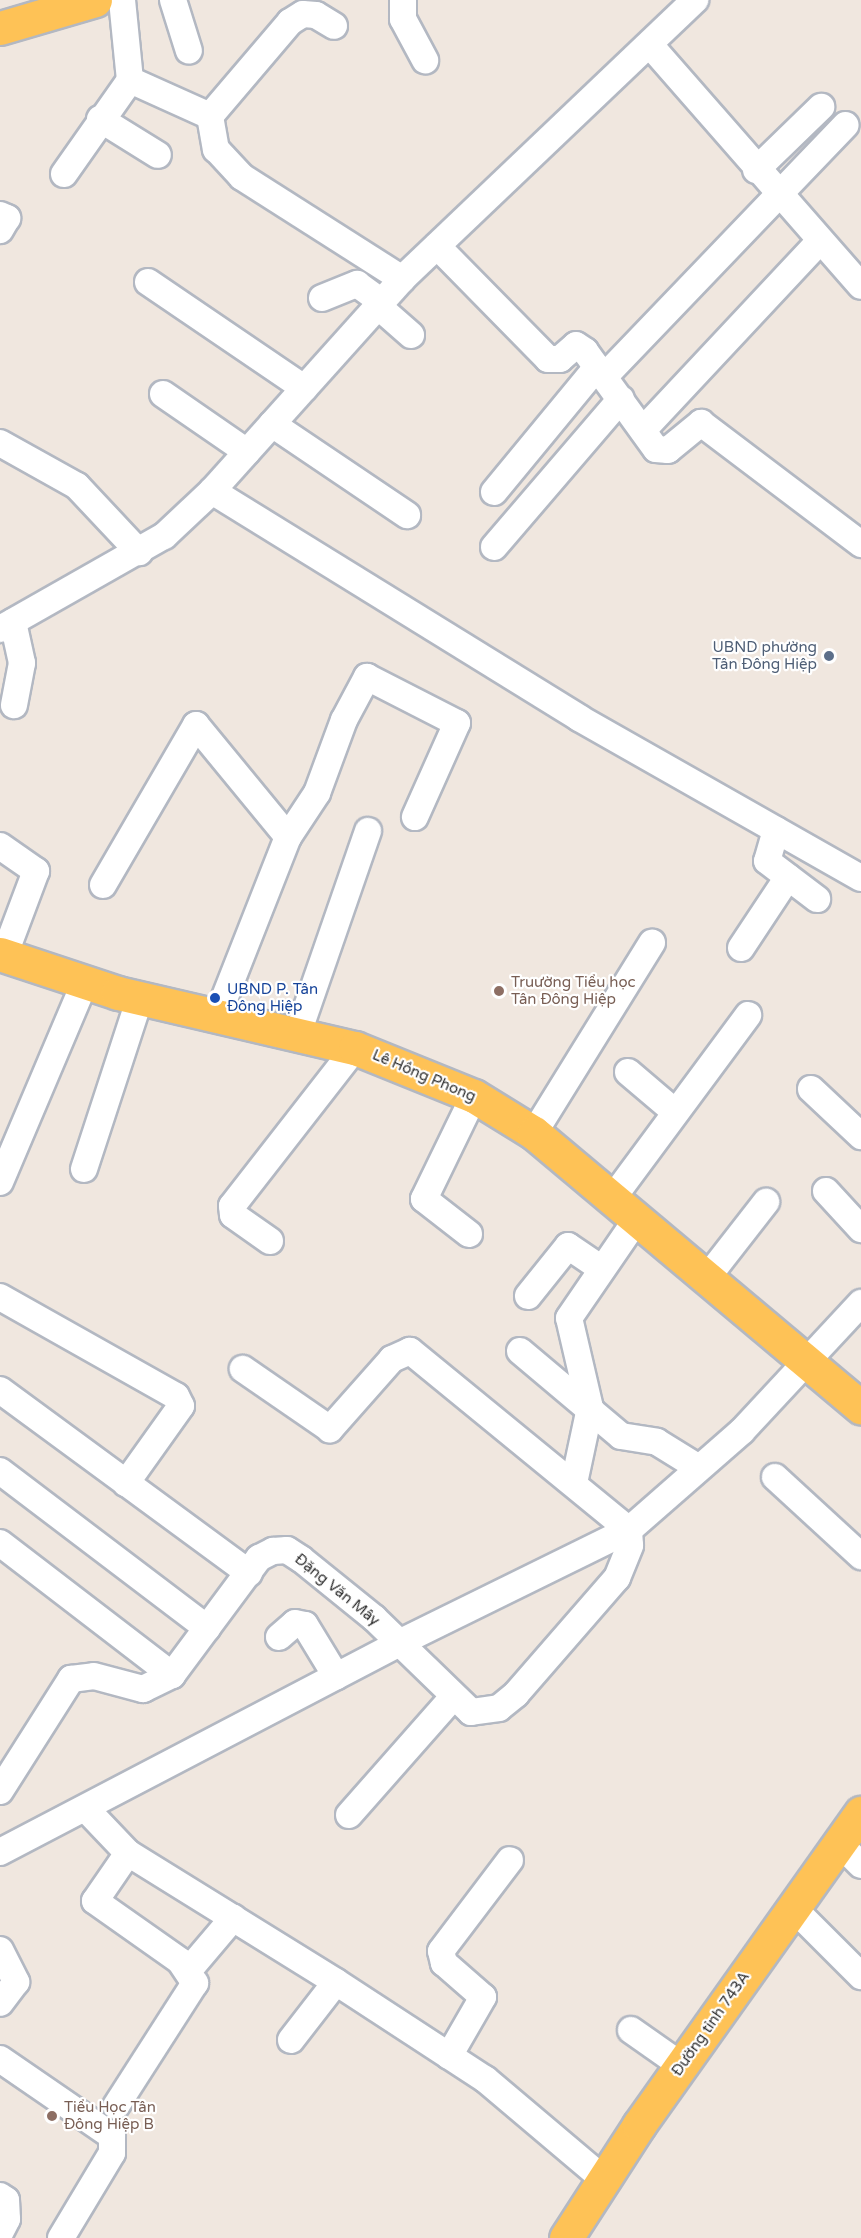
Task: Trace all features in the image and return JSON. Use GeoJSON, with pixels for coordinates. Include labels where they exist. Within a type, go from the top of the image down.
{"type":"FeatureCollection","features":[{"type":"Feature","properties":{"kind":"main road"},"geometry":{"type":"LineString","coordinates":[[0,28],[95,0]]}},
{"type":"Feature","properties":{"kind":"main road","name":"Lê Hồng Phong"},"geometry":{"type":"LineString","coordinates":[[2,955],[140,998],[355,1048],[474,1096],[534,1133],[861,1407]]}},
{"type":"Feature","properties":{"kind":"main road","name":"Đường tỉnh 743A"},"geometry":{"type":"LineString","coordinates":[[566,2238],[602,2178],[792,1907],[850,1854],[861,1813]]}},
{"type":"Feature","properties":{"kind":"street"},"geometry":{"type":"LineString","coordinates":[[64,174],[100,119],[130,80],[122,0]]}},
{"type":"Feature","properties":{"kind":"street"},"geometry":{"type":"LineString","coordinates":[[172,0],[189,51]]}},
{"type":"Feature","properties":{"kind":"street"},"geometry":{"type":"LineString","coordinates":[[403,0],[403,19],[425,60]]}},
{"type":"Feature","properties":{"kind":"street"},"geometry":{"type":"LineString","coordinates":[[14,705],[22,663],[6,625],[139,552],[212,491],[402,279],[695,0]]}},
{"type":"Feature","properties":{"kind":"street"},"geometry":{"type":"LineString","coordinates":[[210,116],[290,22],[316,15],[334,26]]}},
{"type":"Feature","properties":{"kind":"street"},"geometry":{"type":"LineString","coordinates":[[650,45],[702,99],[756,170],[861,286]]}},
{"type":"Feature","properties":{"kind":"street"},"geometry":{"type":"LineString","coordinates":[[130,80],[210,116]]}},
{"type":"Feature","properties":{"kind":"street"},"geometry":{"type":"LineString","coordinates":[[756,170],[821,107]]}},
{"type":"Feature","properties":{"kind":"street"},"geometry":{"type":"LineString","coordinates":[[210,116],[216,149],[242,177],[402,279]]}},
{"type":"Feature","properties":{"kind":"street"},"geometry":{"type":"LineString","coordinates":[[100,119],[158,155]]}},
{"type":"Feature","properties":{"kind":"street"},"geometry":{"type":"LineString","coordinates":[[494,492],[595,365],[780,197],[846,125]]}},
{"type":"Feature","properties":{"kind":"street"},"geometry":{"type":"LineString","coordinates":[[643,430],[819,242]]}},
{"type":"Feature","properties":{"kind":"street"},"geometry":{"type":"LineString","coordinates":[[437,246],[548,359],[560,359],[576,345],[595,365],[643,430],[662,451],[701,423],[861,544]]}},
{"type":"Feature","properties":{"kind":"street"},"geometry":{"type":"LineString","coordinates":[[148,282],[304,388]]}},
{"type":"Feature","properties":{"kind":"street"},"geometry":{"type":"LineString","coordinates":[[321,298],[357,285],[411,335]]}},
{"type":"Feature","properties":{"kind":"street"},"geometry":{"type":"LineString","coordinates":[[164,394],[247,452]]}},
{"type":"Feature","properties":{"kind":"street"},"geometry":{"type":"LineString","coordinates":[[494,548],[621,399]]}},
{"type":"Feature","properties":{"kind":"street"},"geometry":{"type":"LineString","coordinates":[[272,424],[407,515]]}},
{"type":"Feature","properties":{"kind":"street"},"geometry":{"type":"LineString","coordinates":[[0,443],[76,486],[139,552]]}},
{"type":"Feature","properties":{"kind":"street"},"geometry":{"type":"LineString","coordinates":[[212,491],[579,718],[861,878]]}},
{"type":"Feature","properties":{"kind":"street"},"geometry":{"type":"LineString","coordinates":[[217,1017],[288,837],[317,794],[344,720],[367,677],[457,723],[415,817]]}},
{"type":"Feature","properties":{"kind":"street"},"geometry":{"type":"LineString","coordinates":[[103,885],[196,725],[288,837]]}},
{"type":"Feature","properties":{"kind":"street"},"geometry":{"type":"LineString","coordinates":[[776,830],[765,856],[788,878],[817,899]]}},
{"type":"Feature","properties":{"kind":"street"},"geometry":{"type":"LineString","coordinates":[[297,1036],[368,831]]}},
{"type":"Feature","properties":{"kind":"street"},"geometry":{"type":"LineString","coordinates":[[0,846],[36,871],[2,955]]}},
{"type":"Feature","properties":{"kind":"street"},"geometry":{"type":"LineString","coordinates":[[741,948],[788,878]]}},
{"type":"Feature","properties":{"kind":"street"},"geometry":{"type":"LineString","coordinates":[[534,1133],[652,944]]}},
{"type":"Feature","properties":{"kind":"street"},"geometry":{"type":"LineString","coordinates":[[0,1182],[85,982]]}},
{"type":"Feature","properties":{"kind":"street"},"geometry":{"type":"LineString","coordinates":[[84,1169],[140,998]]}},
{"type":"Feature","properties":{"kind":"street"},"geometry":{"type":"LineString","coordinates":[[574,1483],[590,1408],[581,1356],[568,1327],[602,1269],[624,1210],[675,1112],[748,1015]]}},
{"type":"Feature","properties":{"kind":"street"},"geometry":{"type":"LineString","coordinates":[[270,1241],[233,1215],[232,1206],[355,1048]]}},
{"type":"Feature","properties":{"kind":"street"},"geometry":{"type":"LineString","coordinates":[[628,1071],[675,1112]]}},
{"type":"Feature","properties":{"kind":"street"},"geometry":{"type":"LineString","coordinates":[[810,1089],[861,1136]]}},
{"type":"Feature","properties":{"kind":"street"},"geometry":{"type":"LineString","coordinates":[[469,1234],[424,1199],[474,1096]]}},
{"type":"Feature","properties":{"kind":"street"},"geometry":{"type":"LineString","coordinates":[[826,1191],[861,1229]]}},
{"type":"Feature","properties":{"kind":"street"},"geometry":{"type":"LineString","coordinates":[[706,1279],[766,1202]]}},
{"type":"Feature","properties":{"kind":"street"},"geometry":{"type":"LineString","coordinates":[[528,1296],[568,1246],[602,1269]]}},
{"type":"Feature","properties":{"kind":"street"},"geometry":{"type":"LineString","coordinates":[[0,1297],[176,1396],[181,1406],[126,1483]]}},
{"type":"Feature","properties":{"kind":"street"},"geometry":{"type":"LineString","coordinates":[[0,1852],[87,1809],[399,1642],[629,1530],[742,1431],[804,1361],[861,1303]]}},
{"type":"Feature","properties":{"kind":"street"},"geometry":{"type":"LineString","coordinates":[[243,1370],[330,1429],[392,1359],[410,1351],[629,1530]]}},
{"type":"Feature","properties":{"kind":"street"},"geometry":{"type":"LineString","coordinates":[[520,1351],[621,1436],[657,1442],[699,1468]]}},
{"type":"Feature","properties":{"kind":"street"},"geometry":{"type":"LineString","coordinates":[[0,1390],[249,1573]]}},
{"type":"Feature","properties":{"kind":"street"},"geometry":{"type":"LineString","coordinates":[[0,1471],[207,1628]]}},
{"type":"Feature","properties":{"kind":"street"},"geometry":{"type":"LineString","coordinates":[[775,1478],[861,1556]]}},
{"type":"Feature","properties":{"kind":"street","name":"Đặng Văn Mây"},"geometry":{"type":"LineString","coordinates":[[0,1791],[8,1760],[71,1679],[94,1676],[143,1689],[172,1675],[259,1558],[286,1550],[399,1642],[471,1712],[499,1708],[616,1578],[626,1559],[629,1530]]}},
{"type":"Feature","properties":{"kind":"street"},"geometry":{"type":"LineString","coordinates":[[0,1543],[172,1675]]}},
{"type":"Feature","properties":{"kind":"street"},"geometry":{"type":"LineString","coordinates":[[279,1637],[294,1623],[305,1624],[336,1676]]}},
{"type":"Feature","properties":{"kind":"street"},"geometry":{"type":"LineString","coordinates":[[349,1815],[453,1697]]}},
{"type":"Feature","properties":{"kind":"street"},"geometry":{"type":"LineString","coordinates":[[87,1809],[128,1852],[336,1982],[449,2056],[602,2178]]}},
{"type":"Feature","properties":{"kind":"street"},"geometry":{"type":"LineString","coordinates":[[116,2106],[195,1983],[188,1971],[94,1901],[128,1852]]}},
{"type":"Feature","properties":{"kind":"street"},"geometry":{"type":"LineString","coordinates":[[449,2056],[483,1997],[444,1963],[441,1951],[510,1860]]}},
{"type":"Feature","properties":{"kind":"street"},"geometry":{"type":"LineString","coordinates":[[792,1907],[861,1976]]}},
{"type":"Feature","properties":{"kind":"street"},"geometry":{"type":"LineString","coordinates":[[188,1971],[233,1918]]}},
{"type":"Feature","properties":{"kind":"street"},"geometry":{"type":"LineString","coordinates":[[0,1950],[16,1982],[0,2003]]}},
{"type":"Feature","properties":{"kind":"street"},"geometry":{"type":"LineString","coordinates":[[291,2040],[336,1982]]}},
{"type":"Feature","properties":{"kind":"street"},"geometry":{"type":"LineString","coordinates":[[631,2030],[682,2066]]}},
{"type":"Feature","properties":{"kind":"street"},"geometry":{"type":"LineString","coordinates":[[0,2059],[112,2136],[112,2153],[64,2237]]}},
{"type":"Feature","properties":{"kind":"street"},"geometry":{"type":"LineString","coordinates":[[0,2196],[6,2200],[8,2220],[0,2233]]}},
{"type":"Feature","properties":{"kind":"place","name":"UBND phường Tân Đông Hiệp"},"geometry":{"type":"Point","coordinates":[829,656]}},
{"type":"Feature","properties":{"kind":"place","name":"Truường Tiểu học Tân Đông Hiệp"},"geometry":{"type":"Point","coordinates":[499,991]}},
{"type":"Feature","properties":{"kind":"place","name":"UBND P. Tân Đông Hiệp"},"geometry":{"type":"Point","coordinates":[215,998]}},
{"type":"Feature","properties":{"kind":"place","name":"Tiểu Học Tân Đông Hiệp B"},"geometry":{"type":"Point","coordinates":[52,2116]}}]}
